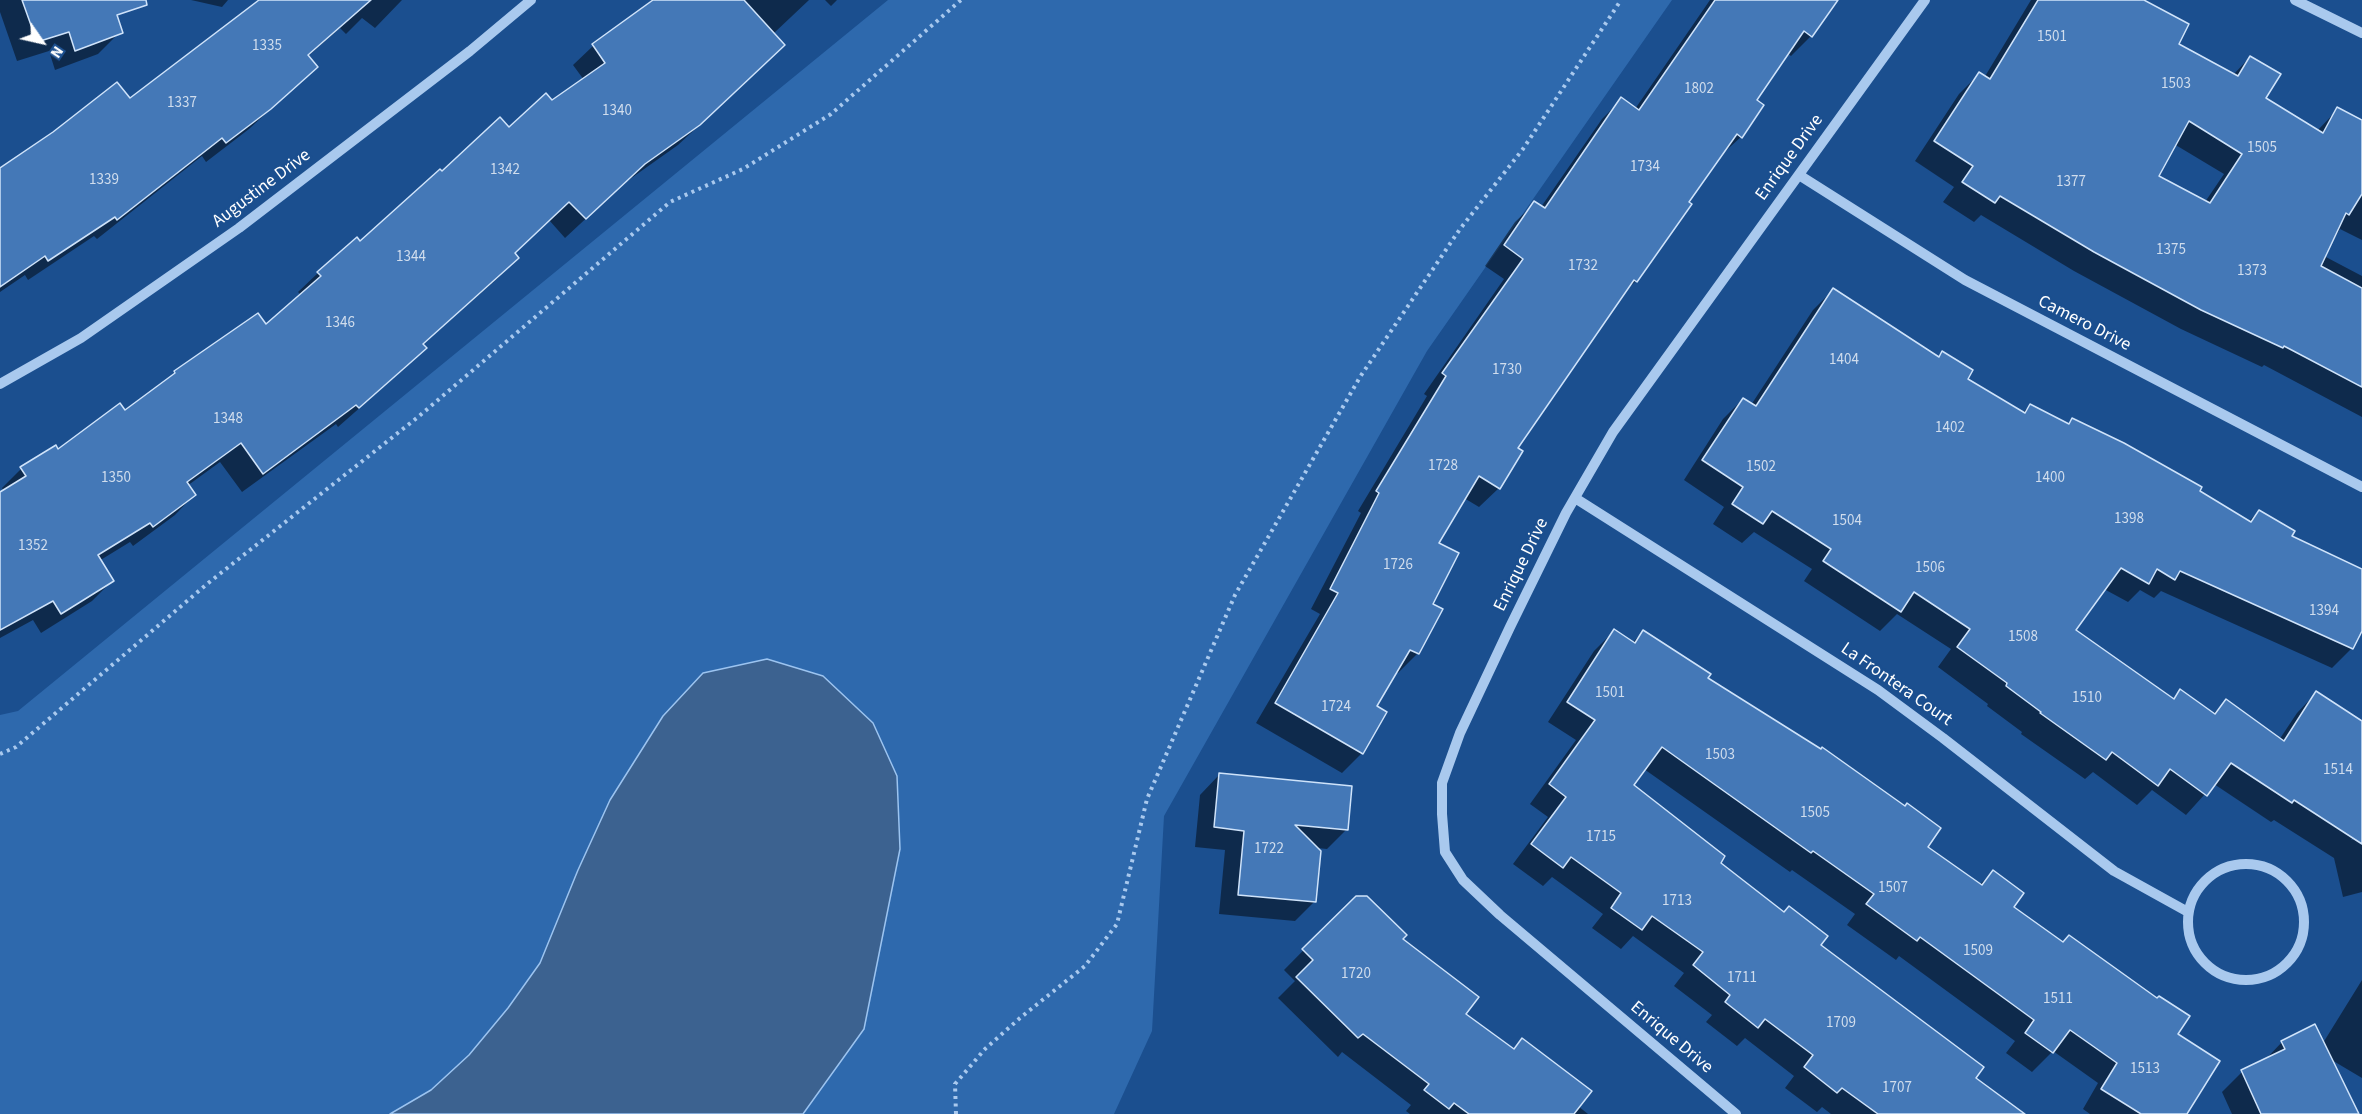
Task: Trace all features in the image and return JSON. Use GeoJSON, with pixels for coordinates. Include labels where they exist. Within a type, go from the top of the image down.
{"type":"FeatureCollection","features":[{"type":"Feature","properties":{"kind":"street","name":"Augustine Drive"},"geometry":{"type":"LineString","coordinates":[[0,384],[81,338],[239,228],[470,51],[531,0]]}},
{"type":"Feature","properties":{"kind":"street","name":"Enrique Drive"},"geometry":{"type":"LineString","coordinates":[[1736,1114],[1500,915],[1463,880],[1445,852],[1442,783],[1460,733],[1561,523],[1613,432],[1925,0]]}},
{"type":"Feature","properties":{"kind":"street"},"geometry":{"type":"LineString","coordinates":[[2295,0],[2362,33]]}},
{"type":"Feature","properties":{"kind":"street","name":"Camero Drive"},"geometry":{"type":"LineString","coordinates":[[1799,175],[1965,280],[2362,487]]}},
{"type":"Feature","properties":{"kind":"street","name":"La Frontera Court"},"geometry":{"type":"LineString","coordinates":[[1575,498],[1878,690],[2114,871],[2188,912]]}},
{"type":"Feature","properties":{"kind":"street"},"geometry":{"type":"LineString","coordinates":[[2245,864],[2265,867],[2282,877],[2296,892],[2303,911],[2303,931],[2297,948],[2286,963],[2271,974],[2254,980],[2235,979],[2218,973],[2204,962],[2194,947],[2188,930],[2188,912],[2195,893],[2208,878],[2226,867],[2245,864]]}},
{"type":"Feature","properties":{"kind":"path"},"geometry":{"type":"LineString","coordinates":[[0,754],[16,747],[207,585],[418,417],[670,202],[742,169],[831,114],[961,0]]}},
{"type":"Feature","properties":{"kind":"path"},"geometry":{"type":"LineString","coordinates":[[956,1114],[955,1084],[985,1049],[1085,966],[1118,924],[1147,799],[1235,595],[1360,377],[1460,229],[1523,149],[1621,0]]}},
{"type":"Feature","properties":{"kind":"shaded area"},"geometry":{"type":"Polygon","coordinates":[[[888,0],[1672,0],[1427,351],[1164,816],[1152,1031],[1114,1114],[803,1114],[864,1029],[900,849],[897,776],[873,723],[824,677],[767,659],[663,716],[610,800],[540,963],[508,1008],[469,1055],[431,1090],[390,1114],[0,1114],[0,715],[18,711],[888,0]]]}},
{"type":"Feature","properties":{"kind":"shaded area"},"geometry":{"type":"Polygon","coordinates":[[[767,659],[823,676],[873,723],[897,776],[900,849],[864,1029],[803,1114],[390,1114],[431,1090],[469,1055],[508,1008],[540,963],[610,800],[663,716],[703,673],[767,659]]]}},
{"type":"Feature","properties":{"kind":"building"},"geometry":{"type":"Polygon","coordinates":[[[22,0],[146,0],[147,5],[117,15],[123,33],[75,51],[69,32],[37,42],[22,0]]]}},
{"type":"Feature","properties":{"kind":"building"},"geometry":{"type":"Polygon","coordinates":[[[259,0],[371,0],[308,55],[318,67],[271,109],[226,143],[222,138],[117,220],[115,217],[48,261],[45,256],[0,287],[0,168],[53,132],[117,82],[130,98],[259,0]]]}},
{"type":"Feature","properties":{"kind":"building"},"geometry":{"type":"Polygon","coordinates":[[[653,0],[744,0],[785,45],[700,125],[645,164],[586,219],[569,202],[515,253],[519,258],[423,344],[427,348],[359,408],[356,405],[263,474],[241,443],[187,482],[196,495],[153,527],[150,523],[98,555],[114,581],[61,614],[53,601],[0,630],[0,492],[26,476],[20,467],[56,445],[58,449],[120,403],[125,410],[175,373],[174,371],[258,313],[266,324],[321,276],[317,272],[357,237],[360,241],[440,169],[442,171],[500,117],[509,127],[546,93],[552,100],[605,63],[592,44],[653,0]]]}},
{"type":"Feature","properties":{"kind":"building"},"geometry":{"type":"Polygon","coordinates":[[[1715,0],[1838,0],[1812,37],[1804,31],[1757,100],[1764,105],[1742,138],[1737,134],[1689,202],[1692,204],[1637,282],[1634,280],[1518,448],[1523,451],[1500,489],[1479,476],[1439,543],[1459,553],[1433,604],[1443,609],[1419,654],[1410,650],[1377,706],[1387,712],[1363,754],[1275,703],[1338,593],[1330,589],[1379,493],[1376,491],[1446,376],[1442,373],[1523,259],[1504,245],[1534,201],[1545,208],[1621,97],[1639,110],[1715,0]]]}},
{"type":"Feature","properties":{"kind":"building"},"geometry":{"type":"Polygon","coordinates":[[[2038,0],[2144,0],[2189,24],[2179,44],[2238,76],[2250,56],[2281,74],[2266,98],[2323,133],[2337,107],[2362,120],[2362,194],[2349,215],[2346,213],[2321,266],[2362,288],[2362,387],[2284,346],[2283,348],[2201,310],[2094,252],[2000,196],[1995,203],[1962,182],[1973,166],[1934,141],[1979,72],[1990,79],[2038,0]],[[2189,121],[2159,176],[2210,203],[2242,154],[2189,121]]]}},
{"type":"Feature","properties":{"kind":"building"},"geometry":{"type":"Polygon","coordinates":[[[1833,288],[1939,357],[1942,351],[1973,370],[1968,379],[2025,413],[2030,404],[2069,424],[2072,418],[2124,443],[2202,487],[2200,491],[2251,522],[2259,510],[2295,531],[2292,536],[2362,569],[2362,631],[2353,649],[2180,571],[2175,580],[2157,569],[2149,584],[2121,568],[2076,630],[2174,699],[2180,689],[2215,714],[2226,699],[2284,741],[2316,691],[2362,721],[2362,844],[2294,800],[2292,803],[2231,763],[2207,796],[2170,769],[2158,786],[2112,752],[2106,760],[2040,713],[2006,686],[2007,683],[1957,647],[1970,629],[1914,592],[1901,612],[1823,561],[1831,549],[1772,511],[1763,524],[1732,504],[1743,487],[1702,460],[1743,398],[1756,406],[1833,288]]]}},
{"type":"Feature","properties":{"kind":"building"},"geometry":{"type":"Polygon","coordinates":[[[1614,629],[1635,643],[1643,630],[1711,674],[1708,678],[1821,749],[1822,747],[1905,806],[1907,803],[1941,828],[1928,847],[1982,885],[1993,870],[2024,893],[2014,907],[2063,942],[2069,935],[2157,998],[2159,996],[2190,1016],[2178,1034],[2220,1061],[2187,1114],[2141,1114],[2101,1089],[2117,1063],[2070,1030],[2053,1053],[2025,1033],[2034,1020],[1920,937],[1917,941],[1866,904],[1874,894],[1813,851],[1811,853],[1662,747],[1634,785],[1725,856],[1721,863],[1784,912],[1789,906],[1828,936],[1821,945],[1984,1067],[1976,1078],[2025,1114],[1878,1114],[1842,1088],[1837,1093],[1804,1067],[1813,1055],[1765,1019],[1758,1028],[1725,1002],[1730,995],[1693,965],[1703,952],[1652,916],[1642,930],[1611,908],[1621,893],[1571,857],[1563,868],[1531,844],[1566,797],[1549,784],[1595,720],[1567,702],[1614,629]]]}},
{"type":"Feature","properties":{"kind":"building"},"geometry":{"type":"Polygon","coordinates":[[[1219,773],[1352,786],[1348,830],[1295,825],[1321,851],[1316,902],[1238,895],[1244,831],[1214,827],[1219,773]]]}},
{"type":"Feature","properties":{"kind":"building"},"geometry":{"type":"Polygon","coordinates":[[[1356,896],[1367,896],[1407,935],[1403,939],[1479,997],[1466,1014],[1514,1049],[1522,1038],[1592,1091],[1574,1114],[1469,1114],[1454,1103],[1449,1109],[1424,1090],[1429,1084],[1363,1034],[1358,1038],[1296,977],[1313,960],[1302,949],[1356,896]]]}},
{"type":"Feature","properties":{"kind":"building"},"geometry":{"type":"Polygon","coordinates":[[[2315,1024],[2359,1114],[2261,1114],[2241,1070],[2285,1049],[2281,1041],[2315,1024]]]}}]}
